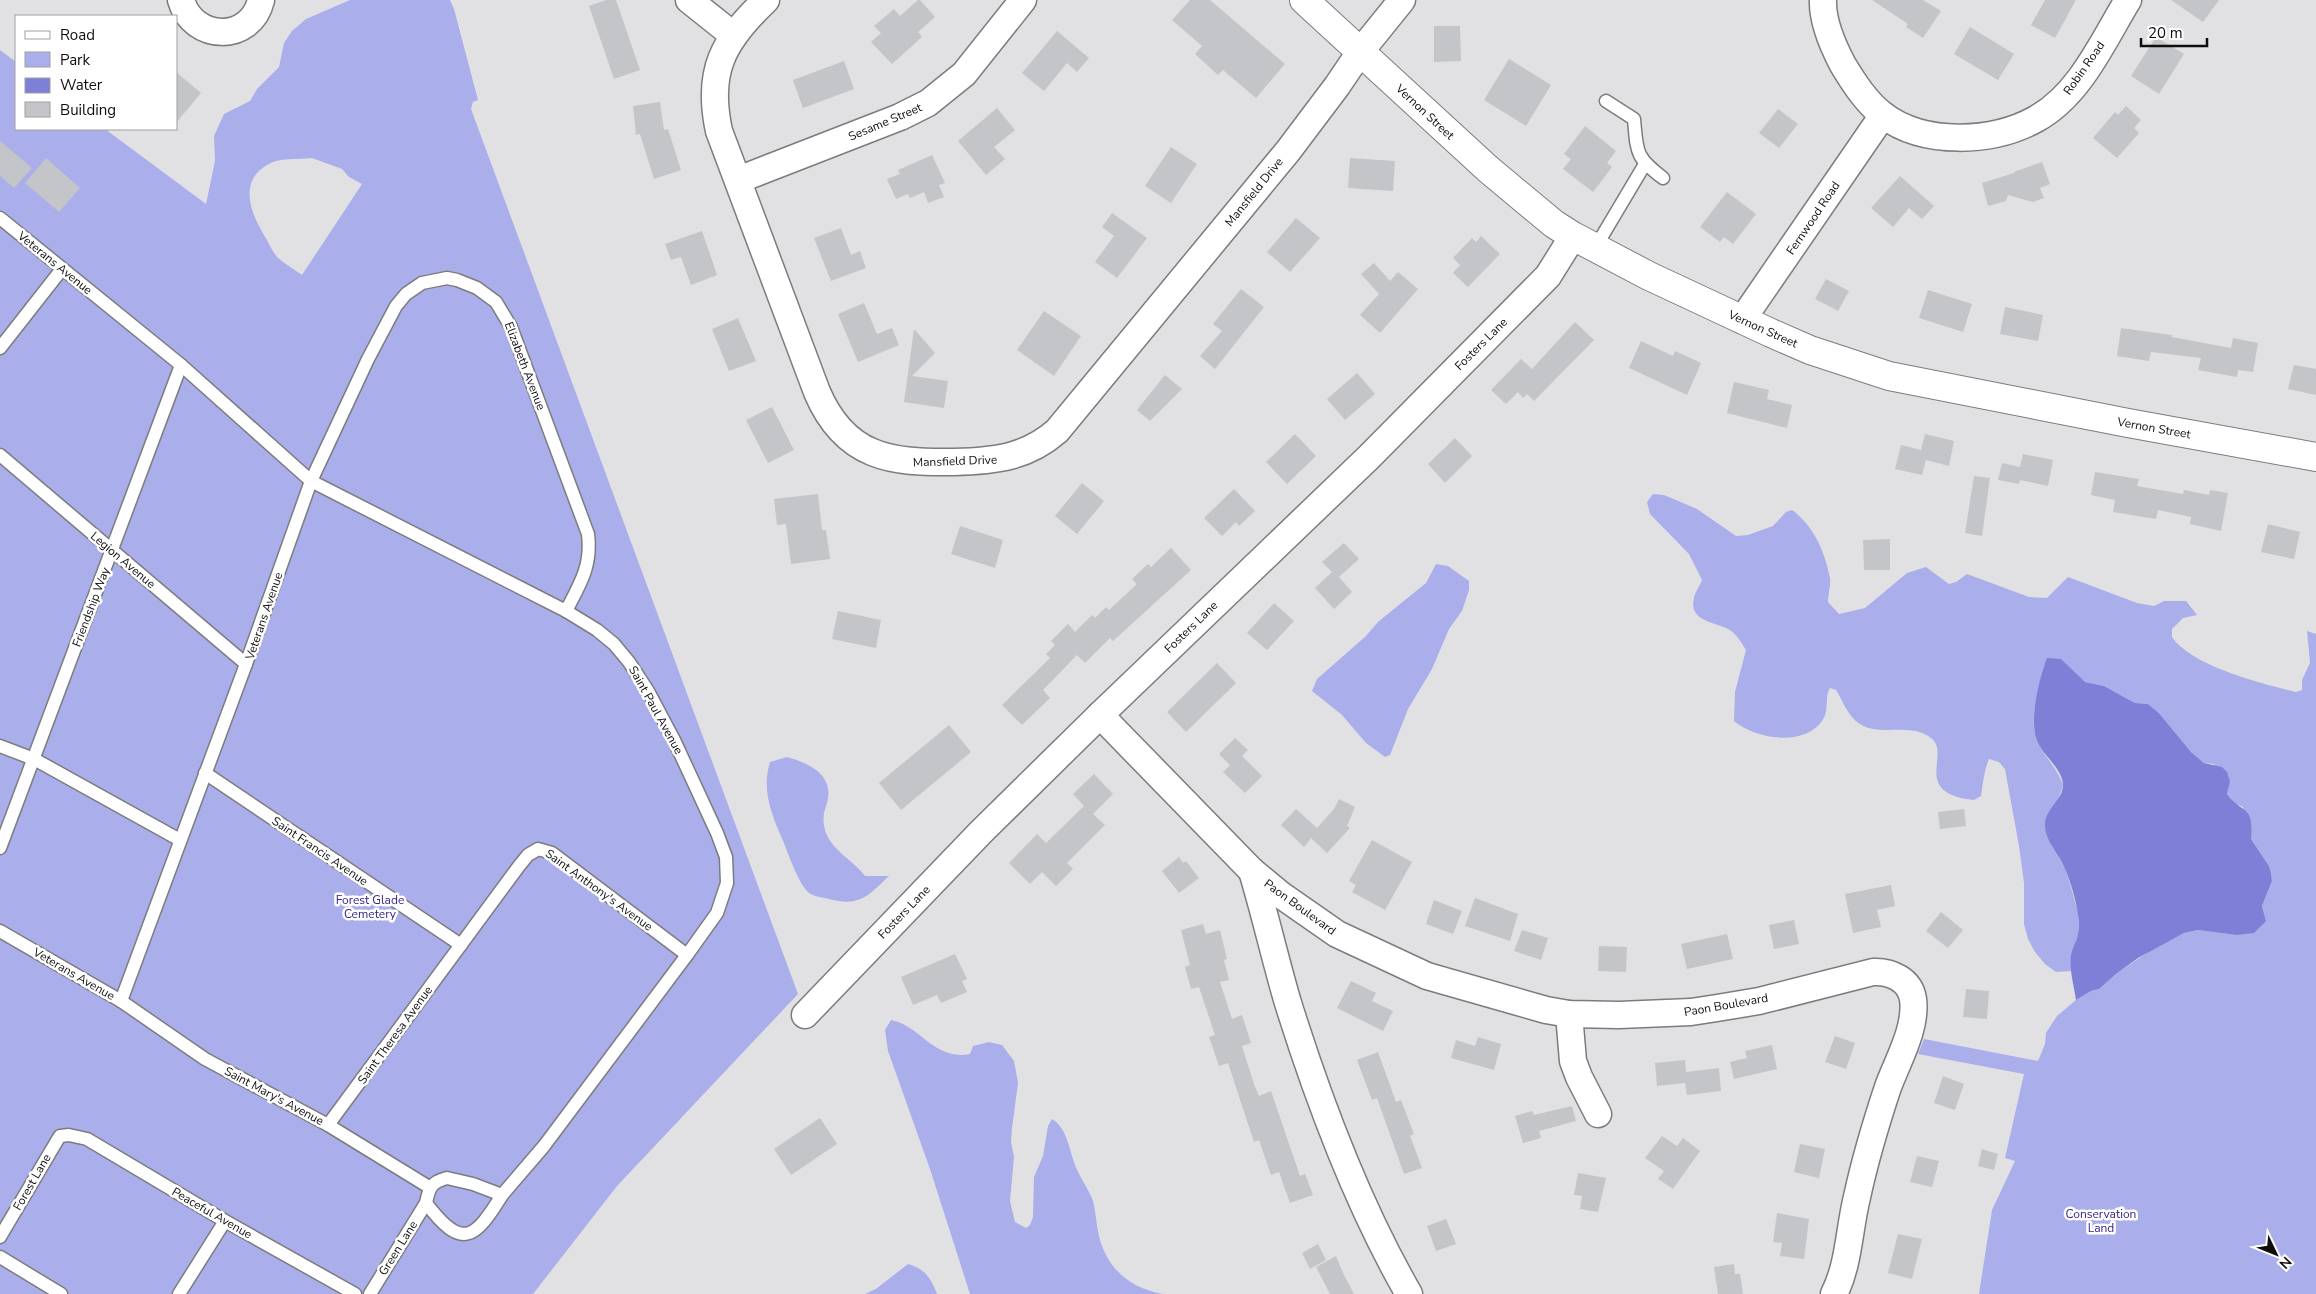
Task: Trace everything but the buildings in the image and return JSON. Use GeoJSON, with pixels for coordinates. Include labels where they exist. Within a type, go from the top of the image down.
{"type":"FeatureCollection","features":[{"type":"Feature","properties":{"kind":"main road","name":"Vernon Street"},"geometry":{"type":"LineString","coordinates":[[1304,0],[1507,186],[1544,217],[1584,242],[1649,276],[1742,320],[1810,350],[1889,376],[2316,458]]}},
{"type":"Feature","properties":{"kind":"street"},"geometry":{"type":"LineString","coordinates":[[181,0],[193,21],[207,30],[223,32],[245,24],[256,13],[261,0]]}},
{"type":"Feature","properties":{"kind":"street"},"geometry":{"type":"LineString","coordinates":[[690,0],[733,35]]}},
{"type":"Feature","properties":{"kind":"street","name":"Mansfield Drive"},"geometry":{"type":"LineString","coordinates":[[766,0],[733,35],[724,48],[715,78],[714,111],[718,131],[817,392],[827,412],[840,430],[867,450],[899,461],[984,462],[1010,458],[1036,448],[1066,421],[1288,151],[1360,52],[1402,0]]}},
{"type":"Feature","properties":{"kind":"street","name":"Sesame Street"},"geometry":{"type":"LineString","coordinates":[[738,180],[900,117],[928,104],[964,74],[1023,0]]}},
{"type":"Feature","properties":{"kind":"street"},"geometry":{"type":"LineString","coordinates":[[1823,0],[1827,27],[1837,54],[1861,92],[1883,115]]}},
{"type":"Feature","properties":{"kind":"street","name":"Robin Road"},"geometry":{"type":"LineString","coordinates":[[1883,115],[1916,130],[1962,138],[1987,136],[2021,126],[2037,118],[2060,102],[2076,84],[2128,0]]}},
{"type":"Feature","properties":{"kind":"street","name":"Fernwood Road"},"geometry":{"type":"LineString","coordinates":[[1742,320],[1883,115]]}},
{"type":"Feature","properties":{"kind":"street","name":"Fosters Lane"},"geometry":{"type":"LineString","coordinates":[[805,1015],[981,832],[1369,457],[1584,242]]}},
{"type":"Feature","properties":{"kind":"street","name":"Paon Boulevard"},"geometry":{"type":"LineString","coordinates":[[1100,715],[1252,871],[1281,895],[1322,924],[1386,958],[1427,976],[1546,1010],[1569,1014],[1619,1015],[1691,1012],[1759,1001],[1873,972],[1888,972],[1905,983],[1913,997],[1912,1019],[1876,1125],[1857,1198],[1843,1270],[1834,1294]]}},
{"type":"Feature","properties":{"kind":"street","name":"Paon Boulevard"},"geometry":{"type":"LineString","coordinates":[[1252,871],[1283,984],[1306,1057],[1373,1226],[1409,1294]]}},
{"type":"Feature","properties":{"kind":"street"},"geometry":{"type":"LineString","coordinates":[[1569,1014],[1573,1061],[1598,1114]]}},
{"type":"Feature","properties":{"kind":"lane"},"geometry":{"type":"LineString","coordinates":[[1606,101],[1634,119],[1636,151],[1645,164],[1662,178]]}},
{"type":"Feature","properties":{"kind":"lane"},"geometry":{"type":"LineString","coordinates":[[1584,242],[1645,164]]}},
{"type":"Feature","properties":{"kind":"lane","name":"Veterans Avenue"},"geometry":{"type":"LineString","coordinates":[[0,218],[181,365],[311,481],[246,664],[121,1001],[0,931]]}},
{"type":"Feature","properties":{"kind":"lane"},"geometry":{"type":"LineString","coordinates":[[0,348],[62,269]]}},
{"type":"Feature","properties":{"kind":"lane","name":"Elizabeth Avenue"},"geometry":{"type":"LineString","coordinates":[[311,481],[368,359],[396,306],[406,294],[422,283],[441,278],[457,280],[477,288],[496,302],[511,327],[588,534],[590,550],[588,565],[566,611]]}},
{"type":"Feature","properties":{"kind":"lane","name":"Friendship Way"},"geometry":{"type":"LineString","coordinates":[[0,848],[181,365]]}},
{"type":"Feature","properties":{"kind":"lane","name":"Legion Avenue"},"geometry":{"type":"LineString","coordinates":[[1,459],[246,664]]}},
{"type":"Feature","properties":{"kind":"lane","name":"Saint Paul Avenue"},"geometry":{"type":"LineString","coordinates":[[311,481],[566,611],[597,630],[614,644],[634,669],[674,740],[717,833],[726,858],[728,874],[724,896],[716,913],[687,955]]}},
{"type":"Feature","properties":{"kind":"lane"},"geometry":{"type":"LineString","coordinates":[[0,746],[34,759],[180,840]]}},
{"type":"Feature","properties":{"kind":"lane","name":"Saint Francis Avenue"},"geometry":{"type":"LineString","coordinates":[[205,773],[461,945]]}},
{"type":"Feature","properties":{"kind":"lane","name":"Saint Anthony's Avenue"},"geometry":{"type":"LineString","coordinates":[[461,945],[519,866],[528,855],[538,849],[552,853],[687,955]]}},
{"type":"Feature","properties":{"kind":"lane","name":"Saint Theresa Avenue"},"geometry":{"type":"LineString","coordinates":[[328,1125],[461,945]]}},
{"type":"Feature","properties":{"kind":"lane"},"geometry":{"type":"LineString","coordinates":[[502,1195],[473,1184],[447,1178],[436,1181],[429,1187],[426,1203],[435,1215],[451,1230],[463,1235],[476,1231],[485,1222],[502,1195],[544,1146],[687,955]]}},
{"type":"Feature","properties":{"kind":"lane","name":"Saint Mary's Avenue"},"geometry":{"type":"LineString","coordinates":[[121,1001],[205,1059],[328,1125],[429,1187]]}},
{"type":"Feature","properties":{"kind":"lane","name":"Peaceful Avenue"},"geometry":{"type":"LineString","coordinates":[[69,1135],[87,1140],[355,1294]]}},
{"type":"Feature","properties":{"kind":"lane","name":"Forest Lane"},"geometry":{"type":"LineString","coordinates":[[0,1237],[60,1136],[69,1135]]}},
{"type":"Feature","properties":{"kind":"lane","name":"Green Lane"},"geometry":{"type":"LineString","coordinates":[[370,1294],[426,1203]]}},
{"type":"Feature","properties":{"kind":"lane"},"geometry":{"type":"LineString","coordinates":[[179,1294],[225,1221]]}},
{"type":"Feature","properties":{"kind":"lane"},"geometry":{"type":"LineString","coordinates":[[0,1257],[61,1294]]}},
{"type":"Feature","properties":{"kind":"green space","name":"Forest Glade Cemetery"},"geometry":{"type":"Polygon","coordinates":[[[350,0],[450,0],[478,100],[473,102],[471,109],[798,994],[617,1186],[533,1294],[0,1294],[0,50],[15,61],[15,130],[106,130],[206,204],[215,161],[214,136],[224,114],[250,101],[257,89],[279,67],[284,43],[292,31],[306,19],[350,0]],[[312,158],[272,162],[258,172],[252,181],[250,201],[257,222],[277,257],[302,275],[362,184],[349,177],[342,169],[312,158]]]}},
{"type":"Feature","properties":{"kind":"green space","name":"Conservation Land"},"geometry":{"type":"Polygon","coordinates":[[[1653,494],[1664,495],[1697,509],[1736,536],[1748,535],[1773,526],[1786,512],[1792,510],[1807,524],[1822,549],[1830,578],[1828,602],[1839,614],[1865,608],[1907,573],[1926,567],[1949,584],[1956,582],[1967,574],[2029,597],[2047,598],[2068,577],[2137,603],[2154,606],[2164,601],[2186,601],[2197,615],[2183,618],[2172,629],[2172,637],[2181,647],[2211,665],[2247,679],[2296,692],[2302,690],[2302,680],[2310,663],[2307,631],[2316,634],[2316,1294],[1979,1294],[1992,1210],[2015,1161],[2005,1158],[2024,1074],[1918,1054],[1924,1039],[2038,1061],[2045,1044],[2046,1033],[2057,1016],[2076,1000],[2091,991],[2099,989],[2116,974],[2151,950],[2184,933],[2198,930],[2236,935],[2266,921],[2262,906],[2272,881],[2269,866],[2251,839],[2243,807],[2235,803],[2227,794],[2228,788],[2214,764],[2204,763],[2191,752],[2159,713],[2148,704],[2135,703],[2104,686],[2085,682],[2076,675],[2044,665],[2035,706],[2034,727],[2039,745],[2063,785],[2059,797],[2051,845],[2066,870],[2078,912],[2079,933],[2071,955],[2073,971],[2056,972],[2045,964],[2035,952],[2028,939],[2024,924],[2024,883],[2005,769],[1999,762],[1989,759],[1981,796],[1974,800],[1955,796],[1943,790],[1938,782],[1936,772],[1938,753],[1936,745],[1931,738],[1923,733],[1914,731],[1868,728],[1856,721],[1849,713],[1836,690],[1830,688],[1822,721],[1814,729],[1804,734],[1779,738],[1766,736],[1743,727],[1734,721],[1735,692],[1746,650],[1731,631],[1704,620],[1695,612],[1693,606],[1694,598],[1702,580],[1689,554],[1650,514],[1647,502],[1653,494]]]}},
{"type":"Feature","properties":{"kind":"green space"},"geometry":{"type":"Polygon","coordinates":[[[1436,564],[1448,566],[1469,581],[1469,590],[1462,611],[1449,629],[1432,669],[1408,709],[1390,755],[1385,757],[1366,743],[1342,715],[1312,691],[1317,679],[1366,636],[1378,622],[1426,583],[1436,564]]]}},
{"type":"Feature","properties":{"kind":"green space"},"geometry":{"type":"Polygon","coordinates":[[[787,757],[804,763],[824,778],[828,793],[824,825],[829,840],[865,876],[889,876],[863,898],[856,901],[840,901],[818,897],[804,888],[775,823],[767,793],[770,762],[787,757]]]}},
{"type":"Feature","properties":{"kind":"green space"},"geometry":{"type":"Polygon","coordinates":[[[891,1020],[911,1028],[937,1048],[957,1055],[970,1054],[973,1046],[989,1042],[1002,1045],[1014,1061],[1018,1083],[1011,1142],[1014,1157],[1010,1201],[1015,1222],[1026,1228],[1030,1225],[1033,1217],[1034,1177],[1043,1156],[1048,1126],[1052,1119],[1063,1131],[1075,1165],[1093,1201],[1099,1236],[1108,1258],[1114,1267],[1130,1282],[1163,1294],[970,1294],[930,1169],[888,1051],[885,1030],[891,1020]]]}},
{"type":"Feature","properties":{"kind":"green space"},"geometry":{"type":"Polygon","coordinates":[[[908,1264],[927,1275],[937,1294],[865,1294],[876,1289],[908,1264]]]}},
{"type":"Feature","properties":{"kind":"water"},"geometry":{"type":"Polygon","coordinates":[[[2047,658],[2061,659],[2085,682],[2104,686],[2135,703],[2148,704],[2159,713],[2191,752],[2204,763],[2222,767],[2227,772],[2230,781],[2227,794],[2249,815],[2251,820],[2251,839],[2269,866],[2271,873],[2272,881],[2262,906],[2266,921],[2254,933],[2236,935],[2198,930],[2184,933],[2138,958],[2099,989],[2091,991],[2076,1000],[2071,960],[2079,927],[2078,911],[2066,871],[2045,830],[2048,813],[2060,795],[2063,785],[2060,774],[2038,743],[2034,725],[2038,689],[2047,658]]]}}]}
